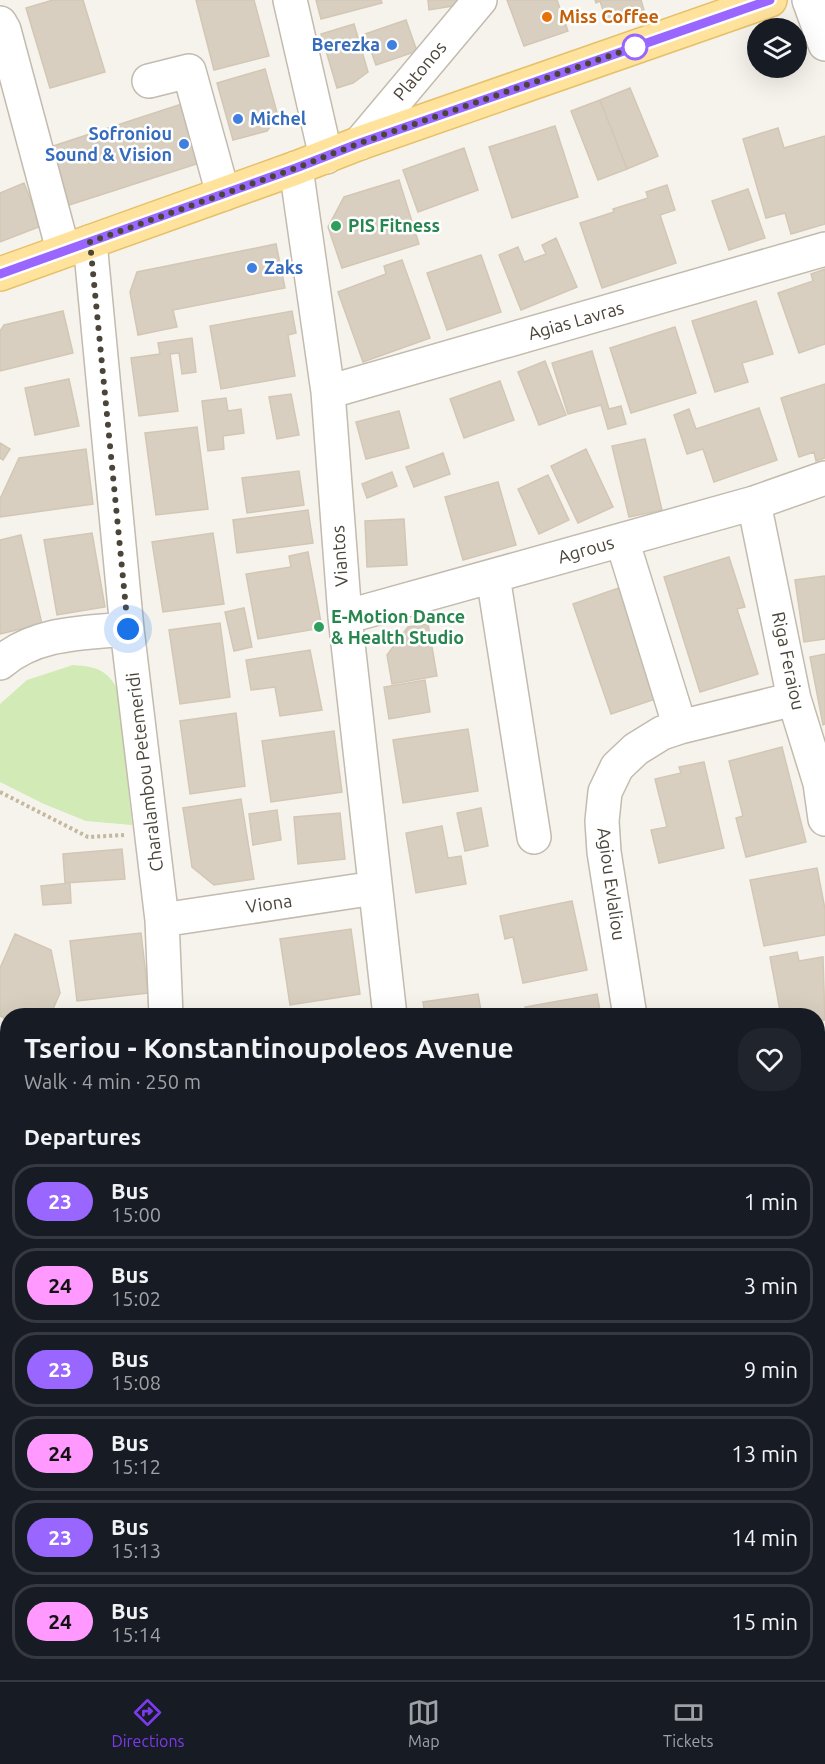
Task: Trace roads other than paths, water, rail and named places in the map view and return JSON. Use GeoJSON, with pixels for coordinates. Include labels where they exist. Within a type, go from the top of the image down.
{"type":"FeatureCollection","features":[{"type":"Feature","properties":{"kind":"main road"},"geometry":{"type":"LineString","coordinates":[[0,274],[360,143],[770,0]]}},
{"type":"Feature","properties":{"kind":"street"},"geometry":{"type":"LineString","coordinates":[[290,0],[326,157]]}},
{"type":"Feature","properties":{"kind":"street","name":"Platonos"},"geometry":{"type":"LineString","coordinates":[[360,143],[480,0]]}},
{"type":"Feature","properties":{"kind":"street"},"geometry":{"type":"LineString","coordinates":[[809,0],[825,44]]}},
{"type":"Feature","properties":{"kind":"street","name":"Charalambou Petemeridi"},"geometry":{"type":"LineString","coordinates":[[0,23],[76,246],[128,629],[152,832],[162,920],[166,1008]]}},
{"type":"Feature","properties":{"kind":"street"},"geometry":{"type":"LineString","coordinates":[[149,81],[189,71],[223,194]]}},
{"type":"Feature","properties":{"kind":"street","name":"Viantos"},"geometry":{"type":"LineString","coordinates":[[296,168],[328,392],[345,616],[389,1008]]}},
{"type":"Feature","properties":{"kind":"street","name":"Agias Lavras"},"geometry":{"type":"LineString","coordinates":[[328,392],[825,249]]}},
{"type":"Feature","properties":{"kind":"street","name":"Agrous"},"geometry":{"type":"LineString","coordinates":[[345,616],[754,503],[825,478]]}},
{"type":"Feature","properties":{"kind":"street","name":"Riga Feraiou"},"geometry":{"type":"LineString","coordinates":[[754,503],[794,699],[822,782],[825,819]]}},
{"type":"Feature","properties":{"kind":"street"},"geometry":{"type":"LineString","coordinates":[[622,540],[680,727]]}},
{"type":"Feature","properties":{"kind":"street"},"geometry":{"type":"LineString","coordinates":[[493,576],[534,837]]}},
{"type":"Feature","properties":{"kind":"street"},"geometry":{"type":"LineString","coordinates":[[0,663],[29,645],[59,634],[128,629]]}},
{"type":"Feature","properties":{"kind":"street","name":"Agiou Evlaliou"},"geometry":{"type":"LineString","coordinates":[[629,1008],[604,852],[602,821],[605,792],[617,767],[636,749],[662,733],[794,699]]}},
{"type":"Feature","properties":{"kind":"street","name":"Viona"},"geometry":{"type":"LineString","coordinates":[[162,920],[375,888]]}},
{"type":"Feature","properties":{"kind":"place","name":"Miss Coffee"},"geometry":{"type":"Point","coordinates":[547,17]}},
{"type":"Feature","properties":{"kind":"place","name":"Berezka"},"geometry":{"type":"Point","coordinates":[392,45]}},
{"type":"Feature","properties":{"kind":"place","name":"Michel"},"geometry":{"type":"Point","coordinates":[238,119]}},
{"type":"Feature","properties":{"kind":"place","name":"Sofroniou Sound & Vision"},"geometry":{"type":"Point","coordinates":[184,144]}},
{"type":"Feature","properties":{"kind":"place","name":"PIS Fitness"},"geometry":{"type":"Point","coordinates":[336,226]}},
{"type":"Feature","properties":{"kind":"place","name":"Zaks"},"geometry":{"type":"Point","coordinates":[252,268]}},
{"type":"Feature","properties":{"kind":"place","name":"E-Motion Dance & Health Studio"},"geometry":{"type":"Point","coordinates":[319,627]}}]}
